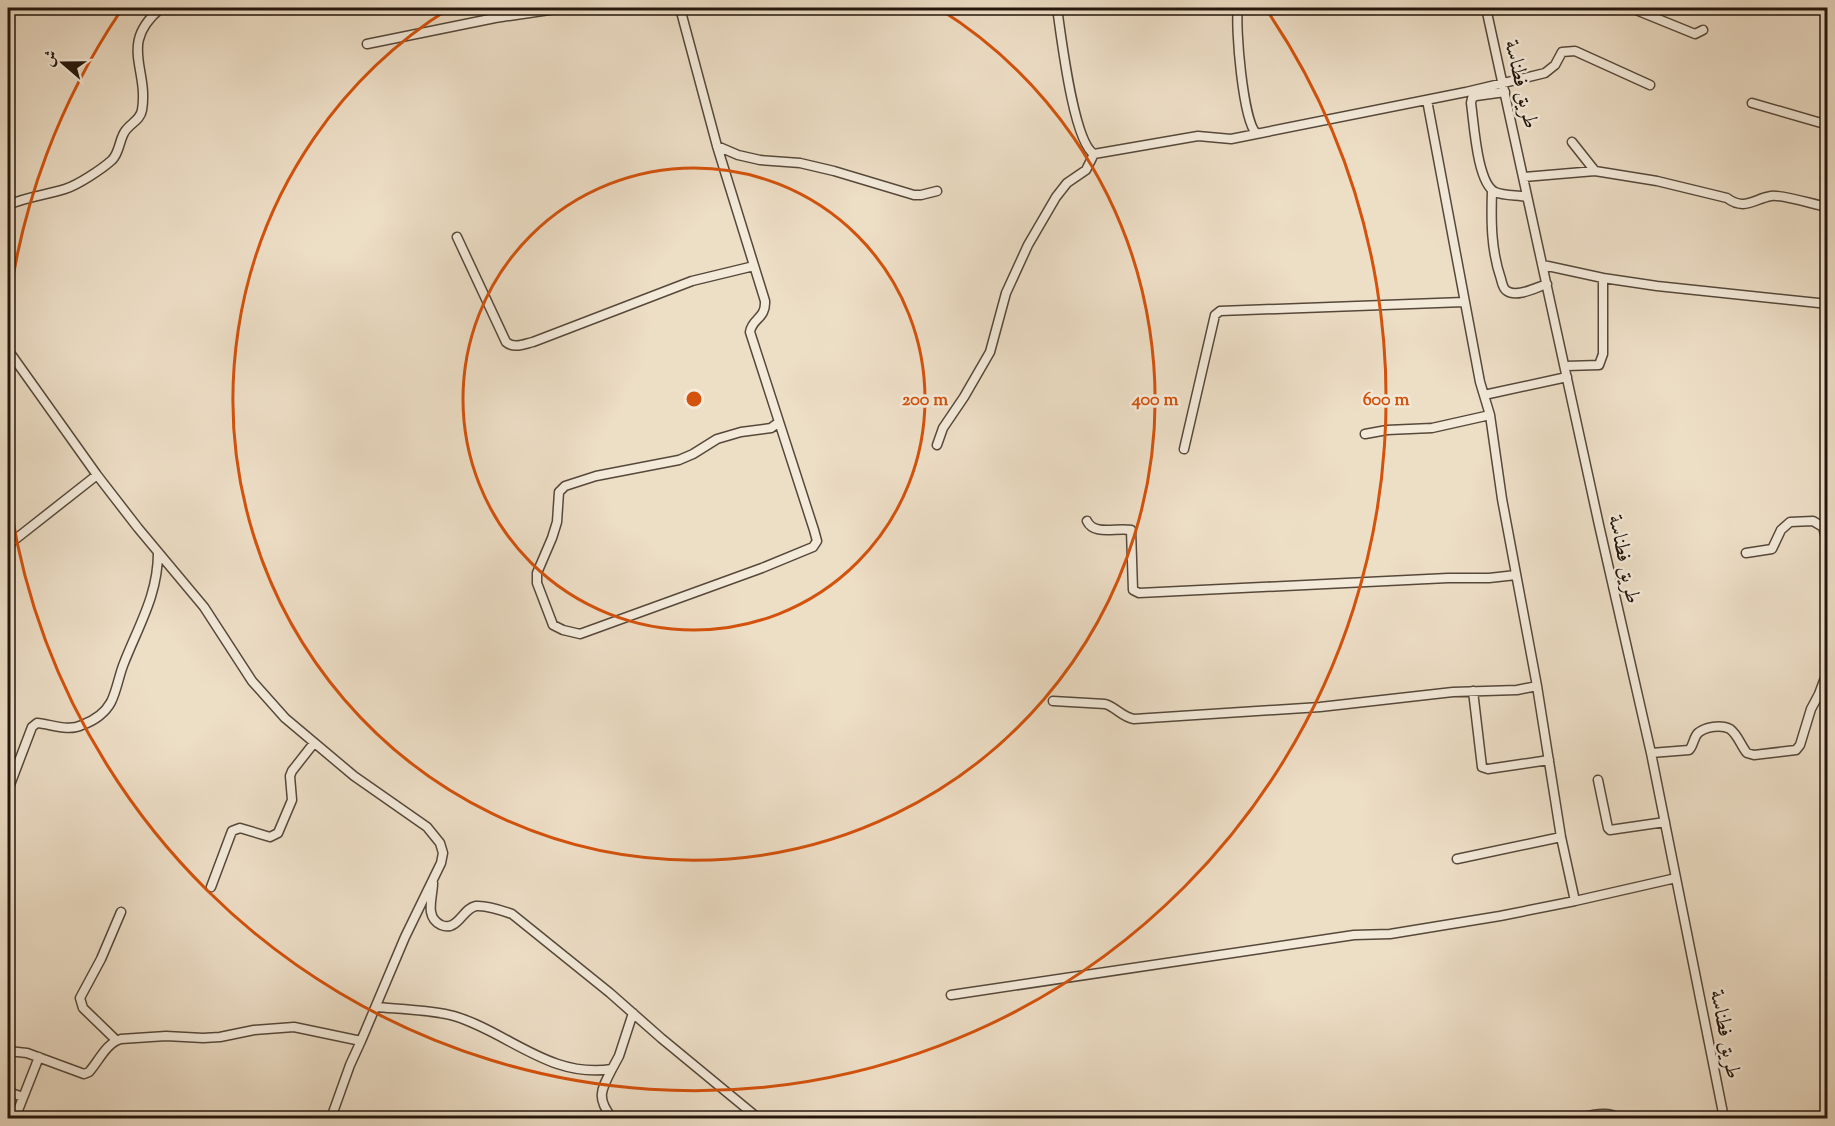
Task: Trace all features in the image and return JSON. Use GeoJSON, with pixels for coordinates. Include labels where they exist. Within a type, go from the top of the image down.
{"type":"FeatureCollection","features":[{"type":"Feature","properties":{"kind":"street"},"geometry":{"type":"LineString","coordinates":[[8,205],[68,189],[100,169],[117,153],[123,134],[142,112],[143,94],[136,53],[143,29],[161,8]]}},
{"type":"Feature","properties":{"kind":"street"},"geometry":{"type":"LineString","coordinates":[[367,44],[495,18],[563,8]]}},
{"type":"Feature","properties":{"kind":"street"},"geometry":{"type":"LineString","coordinates":[[680,8],[717,146],[765,306],[762,316],[752,325],[750,332],[814,530],[817,541],[813,547],[762,568],[580,634],[553,625],[537,583],[537,573],[555,530],[559,492],[565,486],[596,476],[679,460],[717,439],[741,432],[771,428],[779,422]]}},
{"type":"Feature","properties":{"kind":"street"},"geometry":{"type":"LineString","coordinates":[[1057,8],[1077,121],[1089,151],[1094,153],[1198,136],[1231,139],[1427,100],[1504,88]]}},
{"type":"Feature","properties":{"kind":"street"},"geometry":{"type":"LineString","coordinates":[[1238,8],[1244,96],[1251,128],[1256,133]]}},
{"type":"Feature","properties":{"kind":"street","name":"طريق فطناسة"},"geometry":{"type":"LineString","coordinates":[[1486,8],[1651,753],[1725,1119]]}},
{"type":"Feature","properties":{"kind":"street"},"geometry":{"type":"LineString","coordinates":[[1631,8],[1695,34],[1703,30]]}},
{"type":"Feature","properties":{"kind":"street"},"geometry":{"type":"LineString","coordinates":[[1527,197],[1497,193],[1492,190],[1482,174],[1472,98],[1545,73],[1555,65],[1562,52],[1575,51],[1650,85]]}},
{"type":"Feature","properties":{"kind":"street"},"geometry":{"type":"LineString","coordinates":[[1427,100],[1464,302],[1480,382],[1490,415],[1561,837],[1575,901]]}},
{"type":"Feature","properties":{"kind":"street"},"geometry":{"type":"LineString","coordinates":[[1752,103],[1827,125]]}},
{"type":"Feature","properties":{"kind":"street"},"geometry":{"type":"LineString","coordinates":[[1572,142],[1595,171]]}},
{"type":"Feature","properties":{"kind":"street"},"geometry":{"type":"LineString","coordinates":[[717,146],[738,155],[760,160],[800,163],[834,171],[914,195],[938,191]]}},
{"type":"Feature","properties":{"kind":"street"},"geometry":{"type":"LineString","coordinates":[[938,445],[943,428],[964,398],[990,352],[1006,293],[1028,245],[1056,197],[1067,183],[1086,170],[1094,153]]}},
{"type":"Feature","properties":{"kind":"street"},"geometry":{"type":"LineString","coordinates":[[1524,177],[1595,171],[1658,181],[1727,198],[1743,205],[1773,195],[1827,207]]}},
{"type":"Feature","properties":{"kind":"street"},"geometry":{"type":"LineString","coordinates":[[1492,190],[1491,233],[1496,264],[1504,290],[1519,293],[1547,284]]}},
{"type":"Feature","properties":{"kind":"street"},"geometry":{"type":"LineString","coordinates":[[457,237],[506,342],[515,346],[533,342],[692,281],[754,266]]}},
{"type":"Feature","properties":{"kind":"street"},"geometry":{"type":"LineString","coordinates":[[1543,265],[1603,278],[1656,286],[1827,304]]}},
{"type":"Feature","properties":{"kind":"street"},"geometry":{"type":"LineString","coordinates":[[1566,366],[1599,365],[1601,361],[1603,354],[1603,278]]}},
{"type":"Feature","properties":{"kind":"street"},"geometry":{"type":"LineString","coordinates":[[1184,449],[1215,315],[1220,311],[1464,302]]}},
{"type":"Feature","properties":{"kind":"street"},"geometry":{"type":"LineString","coordinates":[[8,350],[97,475],[204,607],[252,681],[285,718],[314,743],[354,776],[427,827],[440,843],[441,863],[405,937],[350,1065],[332,1119]]}},
{"type":"Feature","properties":{"kind":"street"},"geometry":{"type":"LineString","coordinates":[[1484,395],[1568,377]]}},
{"type":"Feature","properties":{"kind":"street"},"geometry":{"type":"LineString","coordinates":[[1365,434],[1386,430],[1441,427],[1490,415]]}},
{"type":"Feature","properties":{"kind":"street"},"geometry":{"type":"LineString","coordinates":[[8,545],[97,475]]}},
{"type":"Feature","properties":{"kind":"street"},"geometry":{"type":"LineString","coordinates":[[1087,521],[1088,526],[1095,530],[1131,530],[1133,590],[1139,593],[1516,575]]}},
{"type":"Feature","properties":{"kind":"street"},"geometry":{"type":"LineString","coordinates":[[1746,553],[1772,549],[1781,530],[1790,522],[1813,521],[1823,527],[1827,545]]}},
{"type":"Feature","properties":{"kind":"street"},"geometry":{"type":"LineString","coordinates":[[8,790],[32,727],[37,723],[74,728],[82,726],[103,712],[110,702],[154,590],[158,574],[158,553]]}},
{"type":"Feature","properties":{"kind":"street"},"geometry":{"type":"LineString","coordinates":[[1651,753],[1689,750],[1695,736],[1702,730],[1716,726],[1730,729],[1747,753],[1754,755],[1796,750],[1800,745],[1811,709],[1827,670]]}},
{"type":"Feature","properties":{"kind":"street"},"geometry":{"type":"LineString","coordinates":[[1053,701],[1105,704],[1124,716],[1134,719],[1320,707],[1473,691],[1516,690],[1537,686]]}},
{"type":"Feature","properties":{"kind":"street"},"geometry":{"type":"LineString","coordinates":[[1473,691],[1482,767],[1488,769],[1549,760]]}},
{"type":"Feature","properties":{"kind":"street"},"geometry":{"type":"LineString","coordinates":[[211,887],[229,835],[235,829],[240,828],[270,837],[278,833],[292,800],[290,776],[292,771],[314,743]]}},
{"type":"Feature","properties":{"kind":"street"},"geometry":{"type":"LineString","coordinates":[[1598,780],[1610,830],[1665,822]]}},
{"type":"Feature","properties":{"kind":"street"},"geometry":{"type":"LineString","coordinates":[[1457,859],[1561,837]]}},
{"type":"Feature","properties":{"kind":"street"},"geometry":{"type":"LineString","coordinates":[[951,995],[1354,935],[1390,934],[1575,901],[1676,878]]}},
{"type":"Feature","properties":{"kind":"street"},"geometry":{"type":"LineString","coordinates":[[433,879],[430,910],[434,920],[448,927],[475,906],[512,914],[610,993],[758,1119]]}},
{"type":"Feature","properties":{"kind":"street"},"geometry":{"type":"LineString","coordinates":[[116,1040],[83,1008],[80,998],[101,959],[121,912]]}},
{"type":"Feature","properties":{"kind":"street"},"geometry":{"type":"LineString","coordinates":[[376,1007],[455,1016],[480,1026],[530,1054],[554,1063],[587,1071],[612,1069]]}},
{"type":"Feature","properties":{"kind":"street"},"geometry":{"type":"LineString","coordinates":[[612,1119],[605,1110],[601,1097],[603,1087],[619,1056],[633,1013]]}},
{"type":"Feature","properties":{"kind":"street"},"geometry":{"type":"LineString","coordinates":[[8,1051],[39,1057],[84,1074],[89,1072],[116,1040],[166,1036],[220,1037],[264,1029],[294,1027],[361,1041]]}},
{"type":"Feature","properties":{"kind":"street"},"geometry":{"type":"LineString","coordinates":[[15,1119],[39,1057]]}},
{"type":"Feature","properties":{"kind":"street"},"geometry":{"type":"LineString","coordinates":[[8,1092],[23,1097]]}},
{"type":"Feature","properties":{"kind":"street"},"geometry":{"type":"LineString","coordinates":[[1581,1119],[1608,1114],[1618,1119]]}}]}
